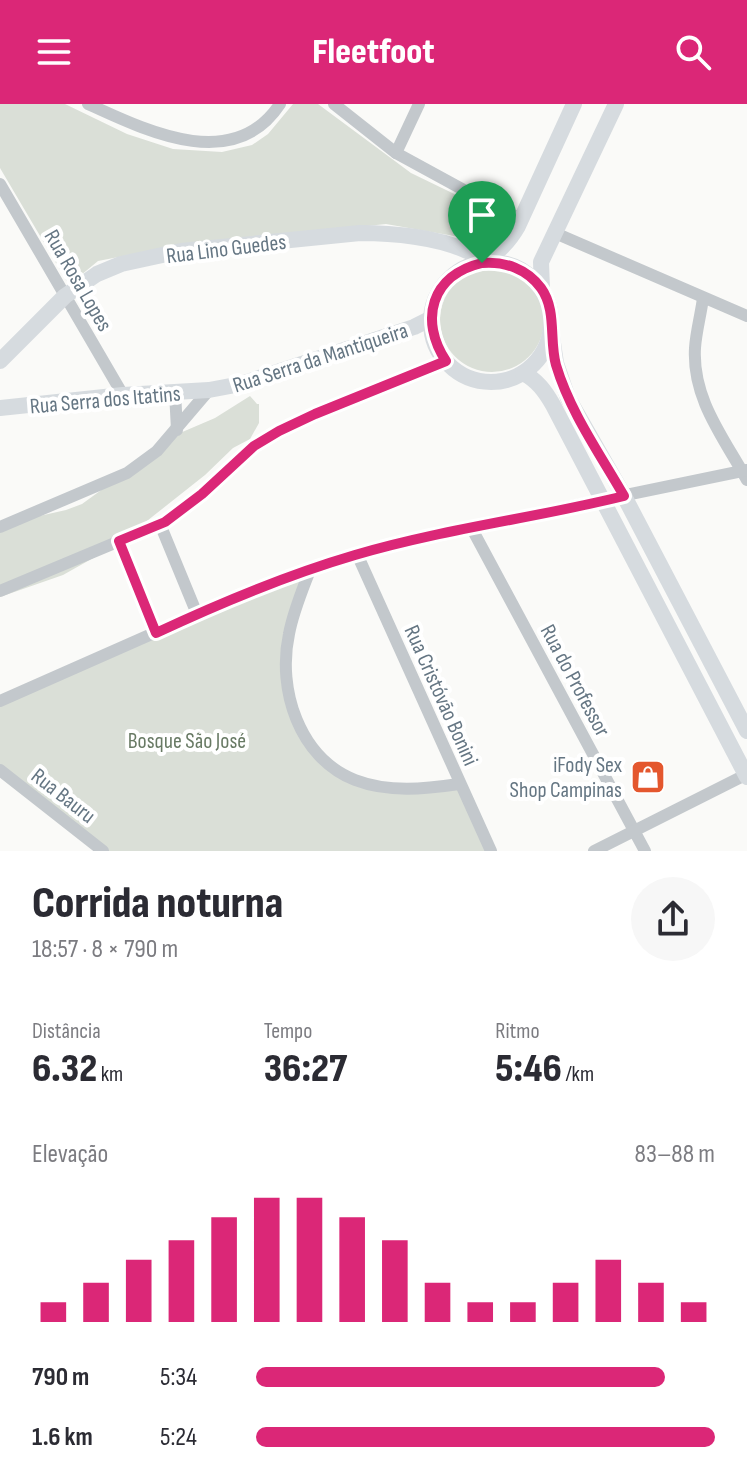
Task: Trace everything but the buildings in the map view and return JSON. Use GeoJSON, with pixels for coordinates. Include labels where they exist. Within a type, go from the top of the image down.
{"type":"FeatureCollection","features":[{"type":"Feature","properties":{"kind":"main road"},"geometry":{"type":"LineString","coordinates":[[551,330],[546,347],[536,362],[523,373],[491,382],[459,372],[446,361],[437,347],[432,318],[435,301],[449,279],[460,271],[483,263],[508,242],[522,219],[574,104]]}},
{"type":"Feature","properties":{"kind":"main road"},"geometry":{"type":"LineString","coordinates":[[542,289],[541,262],[616,104]]}},
{"type":"Feature","properties":{"kind":"main road","name":"Rua Lino Guedes"},"geometry":{"type":"LineString","coordinates":[[0,361],[65,296],[97,274],[121,264],[181,251],[384,233],[470,252],[483,263]]}},
{"type":"Feature","properties":{"kind":"main road"},"geometry":{"type":"LineString","coordinates":[[483,263],[501,263],[517,268],[542,289],[551,316],[556,363],[568,398],[624,496],[747,731]]}},
{"type":"Feature","properties":{"kind":"main road","name":"Rua Serra da Mantiqueira"},"geometry":{"type":"LineString","coordinates":[[209,390],[274,374],[414,327],[432,318]]}},
{"type":"Feature","properties":{"kind":"main road"},"geometry":{"type":"LineString","coordinates":[[523,373],[533,378],[548,397],[747,775]]}},
{"type":"Feature","properties":{"kind":"main road","name":"Rua Serra dos Itatins"},"geometry":{"type":"LineString","coordinates":[[0,408],[209,390]]}},
{"type":"Feature","properties":{"kind":"street"},"geometry":{"type":"LineString","coordinates":[[88,104],[139,127],[178,139],[212,142],[240,139],[259,128],[277,109]]}},
{"type":"Feature","properties":{"kind":"street"},"geometry":{"type":"LineString","coordinates":[[334,104],[396,153],[522,219]]}},
{"type":"Feature","properties":{"kind":"street"},"geometry":{"type":"LineString","coordinates":[[396,153],[419,104]]}},
{"type":"Feature","properties":{"kind":"street","name":"Rua Rosa Lopes"},"geometry":{"type":"LineString","coordinates":[[0,184],[123,395]]}},
{"type":"Feature","properties":{"kind":"street"},"geometry":{"type":"LineString","coordinates":[[555,233],[747,316]]}},
{"type":"Feature","properties":{"kind":"street"},"geometry":{"type":"LineString","coordinates":[[0,701],[197,614],[357,554],[471,527],[745,474],[709,416],[698,378],[695,349],[703,298]]}},
{"type":"Feature","properties":{"kind":"street"},"geometry":{"type":"LineString","coordinates":[[0,591],[165,522],[202,494],[254,446],[279,431],[446,361]]}},
{"type":"Feature","properties":{"kind":"street","name":"Rua Serra da Mantiqueira"},"geometry":{"type":"LineString","coordinates":[[0,527],[127,473],[157,451],[209,390]]}},
{"type":"Feature","properties":{"kind":"street"},"geometry":{"type":"LineString","coordinates":[[175,392],[177,430]]}},
{"type":"Feature","properties":{"kind":"street"},"geometry":{"type":"LineString","coordinates":[[160,524],[197,614]]}},
{"type":"Feature","properties":{"kind":"street","name":"Rua do Professor"},"geometry":{"type":"LineString","coordinates":[[471,527],[645,851]]}},
{"type":"Feature","properties":{"kind":"street"},"geometry":{"type":"LineString","coordinates":[[119,541],[156,633]]}},
{"type":"Feature","properties":{"kind":"street","name":"Rua Cristóvão Bonini"},"geometry":{"type":"LineString","coordinates":[[357,554],[491,851]]}},
{"type":"Feature","properties":{"kind":"street"},"geometry":{"type":"LineString","coordinates":[[310,570],[288,636],[286,664],[287,688],[293,709],[313,749],[330,766],[355,780],[387,787],[418,789],[459,784]]}},
{"type":"Feature","properties":{"kind":"street","name":"Rua Bauru"},"geometry":{"type":"LineString","coordinates":[[0,770],[103,851]]}},
{"type":"Feature","properties":{"kind":"street"},"geometry":{"type":"LineString","coordinates":[[594,851],[747,775]]}},
{"type":"Feature","properties":{"kind":"green space"},"geometry":{"type":"Polygon","coordinates":[[[0,104],[65,104],[127,134],[173,149],[222,152],[252,145],[268,134],[293,104],[318,104],[411,173],[508,220],[507,231],[488,242],[386,224],[170,247],[98,261],[69,285],[0,168],[0,104]]]}},
{"type":"Feature","properties":{"kind":"green space"},"geometry":{"type":"Polygon","coordinates":[[[492,268],[512,272],[529,283],[540,300],[544,320],[540,340],[529,357],[512,368],[492,372],[472,368],[455,357],[444,340],[440,320],[444,300],[455,283],[472,272],[492,268]]]}},
{"type":"Feature","properties":{"kind":"green space"},"geometry":{"type":"Polygon","coordinates":[[[250,396],[259,404],[259,423],[250,439],[233,448],[205,475],[133,532],[95,557],[63,575],[0,597],[0,530],[26,519],[82,504],[180,433],[215,418],[250,396]]]}},
{"type":"Feature","properties":{"kind":"green space","name":"Bosque São José"},"geometry":{"type":"Polygon","coordinates":[[[310,570],[288,636],[293,709],[330,766],[387,787],[459,784],[491,851],[103,851],[0,770],[0,701],[310,570]]]}},
{"type":"Feature","properties":{"kind":"place","name":"iFody Sex Shop Campinas"},"geometry":{"type":"Point","coordinates":[648,777]}},
{"type":"Feature","properties":{"kind":"route"},"geometry":{"type":"LineString","coordinates":[[482,263],[501,263],[517,268],[542,289],[551,316],[556,363],[568,398],[624,496],[357,554],[197,614],[156,633],[119,541],[165,522],[202,494],[254,446],[279,431],[446,361],[432,331],[435,301],[449,279],[472,265],[482,263]]}}]}
